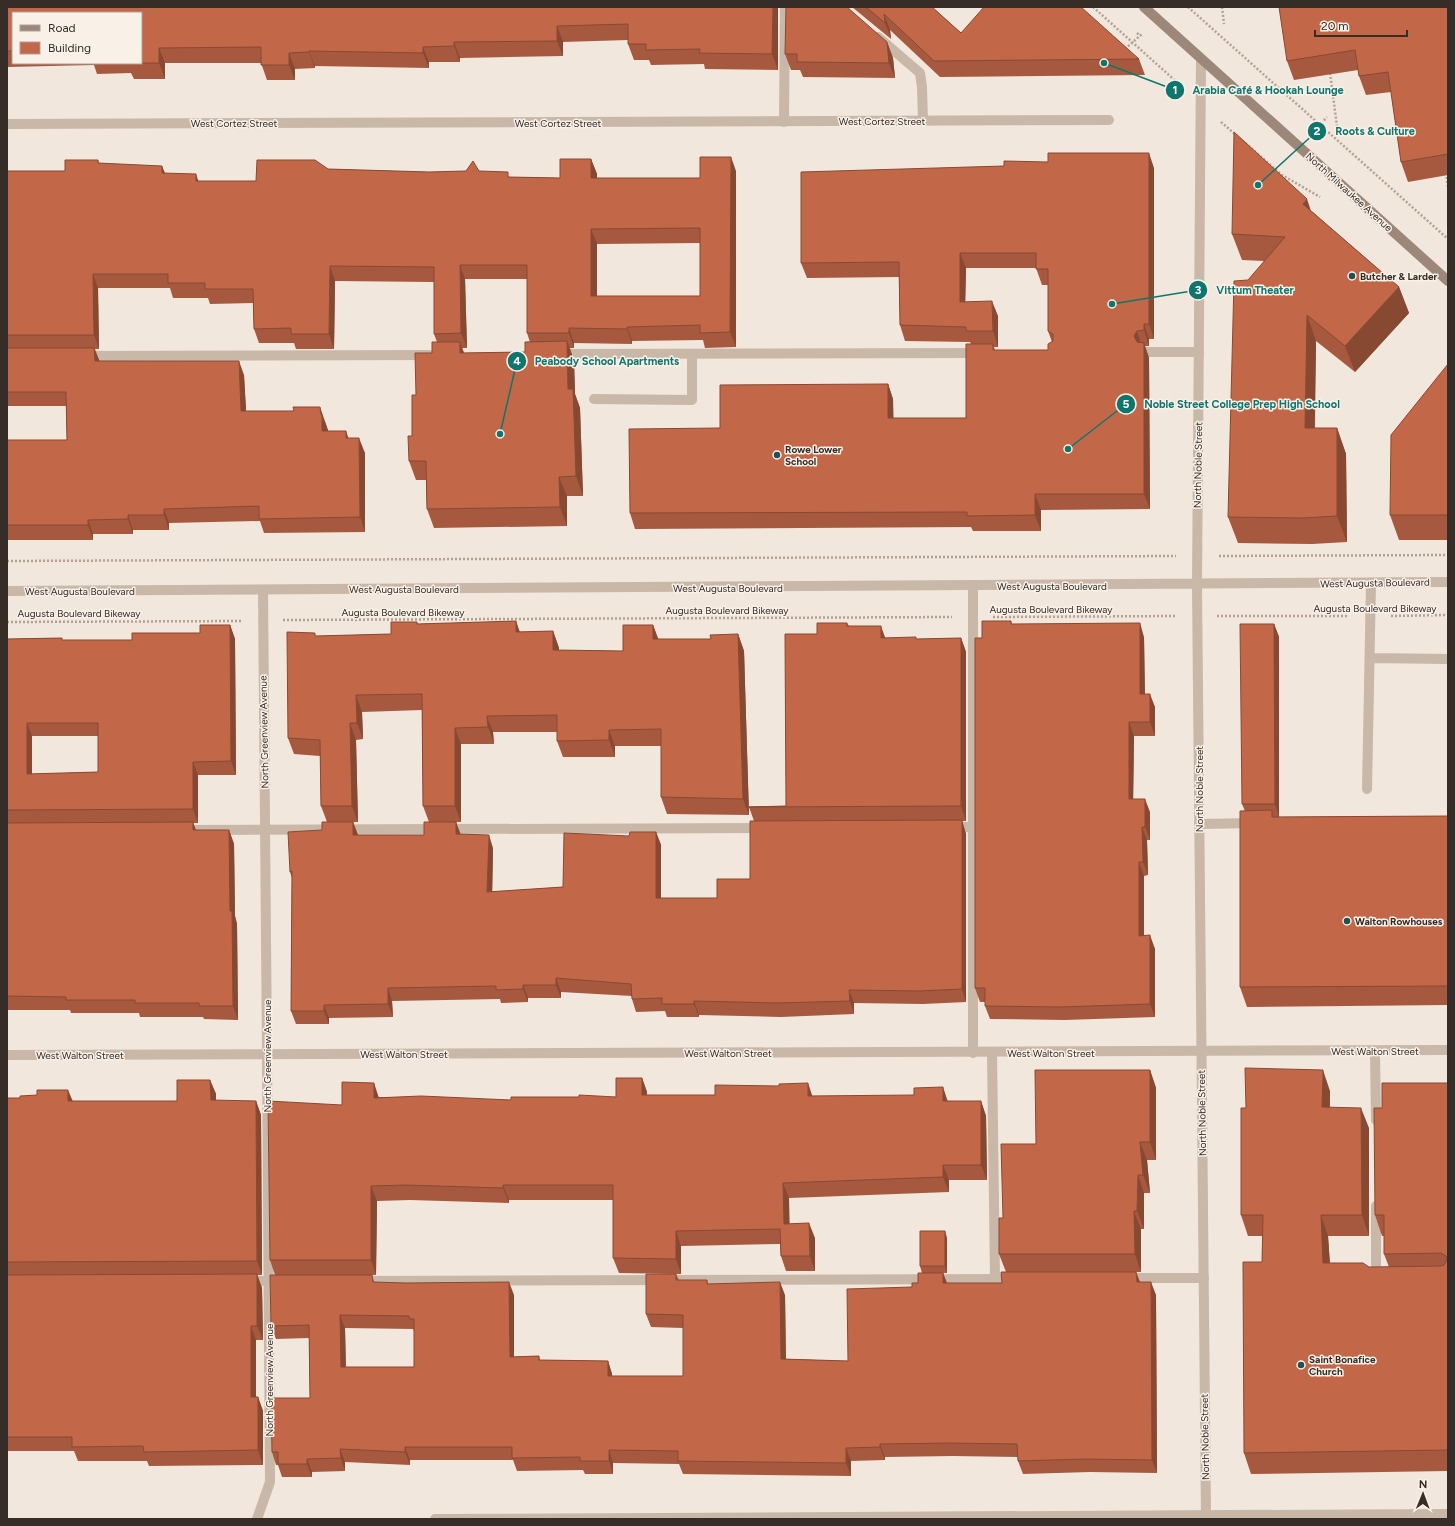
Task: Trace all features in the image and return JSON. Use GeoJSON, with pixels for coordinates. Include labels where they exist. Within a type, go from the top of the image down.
{"type":"FeatureCollection","features":[{"type":"Feature","properties":{"kind":"main road","name":"North Milwaukee Avenue"},"geometry":{"type":"LineString","coordinates":[[1144,7],[1448,281]]}},
{"type":"Feature","properties":{"kind":"street"},"geometry":{"type":"LineString","coordinates":[[784,122],[785,7]]}},
{"type":"Feature","properties":{"kind":"street"},"geometry":{"type":"LineString","coordinates":[[873,32],[920,73],[923,121]]}},
{"type":"Feature","properties":{"kind":"street","name":"North Noble Street"},"geometry":{"type":"LineString","coordinates":[[1201,59],[1197,585],[1206,1518]]}},
{"type":"Feature","properties":{"kind":"street","name":"West Cortez Street"},"geometry":{"type":"LineString","coordinates":[[7,124],[1109,120]]}},
{"type":"Feature","properties":{"kind":"street"},"geometry":{"type":"LineString","coordinates":[[1146,352],[1199,352]]}},
{"type":"Feature","properties":{"kind":"street"},"geometry":{"type":"LineString","coordinates":[[550,354],[989,353]]}},
{"type":"Feature","properties":{"kind":"street"},"geometry":{"type":"LineString","coordinates":[[594,399],[692,400],[692,354]]}},
{"type":"Feature","properties":{"kind":"street"},"geometry":{"type":"LineString","coordinates":[[78,356],[440,355]]}},
{"type":"Feature","properties":{"kind":"street","name":"West Augusta Boulevard"},"geometry":{"type":"LineString","coordinates":[[7,591],[1197,585],[1448,582]]}},
{"type":"Feature","properties":{"kind":"street"},"geometry":{"type":"LineString","coordinates":[[1367,789],[1371,583]]}},
{"type":"Feature","properties":{"kind":"street"},"geometry":{"type":"LineString","coordinates":[[973,586],[973,1053]]}},
{"type":"Feature","properties":{"kind":"street","name":"North Greenview Avenue"},"geometry":{"type":"LineString","coordinates":[[257,1519],[270,1482],[263,590]]}},
{"type":"Feature","properties":{"kind":"street"},"geometry":{"type":"LineString","coordinates":[[1370,658],[1448,660]]}},
{"type":"Feature","properties":{"kind":"street"},"geometry":{"type":"LineString","coordinates":[[1199,824],[1264,823]]}},
{"type":"Feature","properties":{"kind":"street"},"geometry":{"type":"LineString","coordinates":[[941,827],[973,827]]}},
{"type":"Feature","properties":{"kind":"street"},"geometry":{"type":"LineString","coordinates":[[174,830],[774,828]]}},
{"type":"Feature","properties":{"kind":"street","name":"West Walton Street"},"geometry":{"type":"LineString","coordinates":[[7,1055],[992,1053],[1448,1050]]}},
{"type":"Feature","properties":{"kind":"street"},"geometry":{"type":"LineString","coordinates":[[1376,1051],[1376,1133]]}},
{"type":"Feature","properties":{"kind":"street"},"geometry":{"type":"LineString","coordinates":[[992,1053],[995,1279]]}},
{"type":"Feature","properties":{"kind":"street"},"geometry":{"type":"LineString","coordinates":[[1376,1196],[1376,1281],[1384,1281]]}},
{"type":"Feature","properties":{"kind":"street"},"geometry":{"type":"LineString","coordinates":[[1113,1278],[1204,1278]]}},
{"type":"Feature","properties":{"kind":"street"},"geometry":{"type":"LineString","coordinates":[[348,1281],[1027,1279]]}},
{"type":"Feature","properties":{"kind":"street"},"geometry":{"type":"LineString","coordinates":[[237,1281],[293,1281]]}},
{"type":"Feature","properties":{"kind":"street"},"geometry":{"type":"LineString","coordinates":[[434,1519],[1206,1518],[1448,1514]]}},
{"type":"Feature","properties":{"kind":"path"},"geometry":{"type":"LineString","coordinates":[[1093,7],[1159,67]]}},
{"type":"Feature","properties":{"kind":"path"},"geometry":{"type":"LineString","coordinates":[[1188,7],[1448,239]]}},
{"type":"Feature","properties":{"kind":"path"},"geometry":{"type":"LineString","coordinates":[[1222,7],[1224,24]]}},
{"type":"Feature","properties":{"kind":"path"},"geometry":{"type":"LineString","coordinates":[[1125,49],[1144,32]]}},
{"type":"Feature","properties":{"kind":"path"},"geometry":{"type":"LineString","coordinates":[[1137,33],[1140,36]]}},
{"type":"Feature","properties":{"kind":"path"},"geometry":{"type":"LineString","coordinates":[[1329,66],[1337,126]]}},
{"type":"Feature","properties":{"kind":"path"},"geometry":{"type":"LineString","coordinates":[[1316,138],[1312,133],[1327,117]]}},
{"type":"Feature","properties":{"kind":"path"},"geometry":{"type":"LineString","coordinates":[[1252,148],[1282,175],[1323,198]]}},
{"type":"Feature","properties":{"kind":"path"},"geometry":{"type":"LineString","coordinates":[[1445,172],[1448,188]]}},
{"type":"Feature","properties":{"kind":"path"},"geometry":{"type":"LineString","coordinates":[[7,561],[1448,555]]}},
{"type":"Feature","properties":{"kind":"path","name":"Augusta Boulevard Bikeway"},"geometry":{"type":"LineString","coordinates":[[7,622],[1448,616]]}},
{"type":"Feature","properties":{"kind":"building"},"geometry":{"type":"Polygon","coordinates":[[[7,7],[773,7],[772,54],[699,53],[700,49],[646,50],[646,44],[628,44],[628,24],[557,26],[557,41],[454,42],[454,46],[423,47],[423,53],[309,51],[289,53],[289,65],[261,65],[261,47],[159,48],[159,63],[142,63],[142,12],[12,12],[12,51],[7,51],[7,7]]]}},
{"type":"Feature","properties":{"kind":"building"},"geometry":{"type":"Polygon","coordinates":[[[786,7],[847,7],[887,42],[889,63],[797,62],[797,54],[785,54],[786,7]]]}},
{"type":"Feature","properties":{"kind":"building"},"geometry":{"type":"Polygon","coordinates":[[[866,7],[932,7],[961,33],[984,7],[1081,7],[1139,59],[934,61],[884,14],[885,23],[866,7]]]}},
{"type":"Feature","properties":{"kind":"building"},"geometry":{"type":"Polygon","coordinates":[[[1279,7],[1448,7],[1448,154],[1401,162],[1388,72],[1359,76],[1355,50],[1287,61],[1279,7]]]}},
{"type":"Feature","properties":{"kind":"building"},"geometry":{"type":"Polygon","coordinates":[[[1234,132],[1307,199],[1303,204],[1399,287],[1345,346],[1307,315],[1305,428],[1337,428],[1337,516],[1303,518],[1228,517],[1234,281],[1248,280],[1285,237],[1232,234],[1234,132]]]}},
{"type":"Feature","properties":{"kind":"building"},"geometry":{"type":"Polygon","coordinates":[[[1048,153],[1149,153],[1149,324],[1144,324],[1144,330],[1137,331],[1134,336],[1137,342],[1144,343],[1144,494],[1035,494],[1035,515],[967,516],[967,512],[630,513],[629,429],[720,428],[720,385],[888,384],[888,418],[966,418],[966,344],[993,344],[993,350],[1048,350],[1048,344],[1053,341],[1053,334],[1048,331],[1048,269],[1036,269],[1036,253],[960,253],[960,302],[992,301],[993,331],[966,331],[966,327],[900,325],[899,262],[801,263],[801,172],[1004,166],[1004,161],[1048,162],[1048,153]]]}},
{"type":"Feature","properties":{"kind":"building"},"geometry":{"type":"Polygon","coordinates":[[[700,157],[731,157],[730,332],[700,333],[700,325],[627,327],[627,329],[569,328],[569,333],[527,333],[527,265],[460,265],[461,333],[434,334],[434,267],[330,266],[329,334],[291,334],[291,328],[254,329],[253,289],[205,289],[205,283],[168,283],[168,274],[93,274],[94,335],[7,335],[7,171],[65,171],[65,160],[98,160],[98,163],[162,166],[162,173],[196,174],[196,181],[256,181],[257,160],[315,160],[328,169],[429,172],[466,171],[473,161],[479,171],[508,172],[508,177],[560,178],[560,159],[591,159],[591,178],[700,178],[700,157]],[[700,228],[591,229],[591,296],[700,296],[700,228]]]}},
{"type":"Feature","properties":{"kind":"building"},"geometry":{"type":"Polygon","coordinates":[[[567,341],[568,389],[573,389],[576,476],[559,477],[560,507],[427,509],[426,461],[409,461],[408,436],[412,436],[412,395],[416,395],[415,353],[432,353],[432,342],[460,342],[460,353],[525,352],[525,342],[567,341]]]}},
{"type":"Feature","properties":{"kind":"building"},"geometry":{"type":"Polygon","coordinates":[[[7,348],[94,348],[95,361],[239,361],[241,411],[294,411],[293,407],[320,407],[322,415],[322,431],[346,431],[346,438],[359,438],[360,517],[259,519],[259,506],[164,509],[164,515],[128,515],[128,519],[88,520],[88,525],[7,525],[7,440],[67,440],[66,392],[7,392],[7,348]]]}},
{"type":"Feature","properties":{"kind":"building"},"geometry":{"type":"Polygon","coordinates":[[[1448,364],[1448,515],[1390,515],[1391,435],[1448,364]]]}},
{"type":"Feature","properties":{"kind":"building"},"geometry":{"type":"Polygon","coordinates":[[[516,621],[516,632],[553,631],[553,650],[623,651],[623,625],[653,625],[653,639],[711,639],[710,635],[738,634],[743,799],[661,797],[661,729],[609,730],[609,740],[557,741],[557,715],[487,716],[488,727],[455,728],[455,806],[423,806],[422,694],[356,695],[357,723],[350,723],[352,806],[321,806],[320,740],[288,738],[287,632],[315,633],[315,636],[391,634],[391,622],[417,622],[417,624],[516,621]]]}},
{"type":"Feature","properties":{"kind":"building"},"geometry":{"type":"Polygon","coordinates":[[[982,621],[1011,621],[1011,624],[1140,623],[1140,694],[1150,694],[1150,722],[1129,722],[1129,799],[1145,799],[1145,827],[1142,827],[1143,862],[1139,862],[1139,936],[1150,935],[1150,1004],[1060,1007],[985,1006],[985,988],[975,988],[975,638],[982,638],[982,621]]]}},
{"type":"Feature","properties":{"kind":"building"},"geometry":{"type":"Polygon","coordinates":[[[817,623],[847,623],[847,626],[881,626],[881,638],[961,638],[961,806],[749,807],[786,806],[785,634],[817,634],[817,623]]]}},
{"type":"Feature","properties":{"kind":"building"},"geometry":{"type":"Polygon","coordinates":[[[1240,624],[1274,624],[1275,804],[1242,804],[1240,624]]]}},
{"type":"Feature","properties":{"kind":"building"},"geometry":{"type":"Polygon","coordinates":[[[200,625],[230,625],[231,761],[193,762],[193,809],[7,810],[7,639],[62,638],[62,640],[132,640],[132,633],[200,633],[200,625]],[[27,723],[27,774],[98,772],[98,723],[27,723]]]}},
{"type":"Feature","properties":{"kind":"building","name":"Walton Rowhouses"},"geometry":{"type":"Polygon","coordinates":[[[1272,810],[1272,817],[1448,816],[1448,986],[1240,987],[1240,811],[1272,810]]]}},
{"type":"Feature","properties":{"kind":"building"},"geometry":{"type":"Polygon","coordinates":[[[962,820],[962,989],[919,991],[849,990],[850,1001],[776,1003],[694,1001],[694,1004],[662,1004],[662,998],[632,999],[631,984],[556,978],[556,985],[523,985],[523,989],[496,990],[496,986],[388,988],[388,1004],[324,1005],[324,1011],[291,1011],[292,871],[290,872],[288,832],[322,830],[322,822],[353,822],[353,835],[424,835],[424,822],[456,822],[456,834],[489,835],[487,892],[563,887],[564,833],[629,836],[630,832],[656,832],[656,898],[717,898],[717,879],[750,879],[750,821],[962,820]]]}},
{"type":"Feature","properties":{"kind":"building"},"geometry":{"type":"Polygon","coordinates":[[[193,822],[193,830],[229,830],[233,1006],[199,1006],[199,1003],[135,1003],[135,1000],[66,1000],[66,997],[7,996],[7,823],[193,822]]]}},
{"type":"Feature","properties":{"kind":"building"},"geometry":{"type":"Polygon","coordinates":[[[1245,1068],[1323,1070],[1322,1107],[1361,1108],[1362,1215],[1321,1215],[1323,1263],[1363,1263],[1369,1267],[1441,1266],[1444,1265],[1447,1260],[1446,1256],[1441,1253],[1384,1254],[1384,1215],[1375,1215],[1374,1108],[1382,1108],[1382,1083],[1448,1083],[1448,1450],[1244,1453],[1243,1262],[1262,1262],[1263,1215],[1241,1215],[1241,1108],[1246,1108],[1245,1068]]]}},
{"type":"Feature","properties":{"kind":"building"},"geometry":{"type":"Polygon","coordinates":[[[1035,1070],[1150,1070],[1150,1142],[1140,1142],[1143,1175],[1138,1175],[1137,1211],[1134,1211],[1135,1254],[999,1254],[999,1218],[1003,1218],[1001,1144],[1036,1144],[1035,1070]]]}},
{"type":"Feature","properties":{"kind":"building"},"geometry":{"type":"Polygon","coordinates":[[[616,1078],[642,1078],[642,1095],[715,1095],[715,1085],[779,1086],[779,1084],[808,1083],[808,1096],[914,1095],[914,1088],[943,1087],[943,1101],[981,1101],[981,1165],[943,1165],[943,1177],[783,1183],[784,1224],[809,1223],[810,1256],[781,1256],[780,1229],[676,1231],[676,1259],[613,1258],[613,1185],[503,1185],[503,1188],[405,1185],[371,1186],[371,1260],[270,1260],[268,1101],[342,1105],[342,1082],[374,1083],[374,1098],[421,1096],[511,1100],[511,1097],[579,1097],[579,1095],[616,1097],[616,1078]]]}},
{"type":"Feature","properties":{"kind":"building"},"geometry":{"type":"Polygon","coordinates":[[[177,1080],[210,1080],[211,1100],[256,1101],[257,1261],[7,1262],[7,1098],[20,1098],[20,1096],[37,1095],[37,1090],[68,1090],[68,1101],[177,1101],[177,1080]]]}},
{"type":"Feature","properties":{"kind":"building"},"geometry":{"type":"Polygon","coordinates":[[[920,1231],[945,1231],[945,1266],[920,1266],[920,1231]]]}},
{"type":"Feature","properties":{"kind":"building"},"geometry":{"type":"Polygon","coordinates":[[[1001,1272],[1136,1272],[1137,1282],[1151,1282],[1152,1460],[1085,1459],[1018,1461],[1017,1444],[948,1443],[880,1444],[880,1447],[846,1448],[846,1463],[678,1461],[678,1451],[609,1450],[609,1461],[580,1461],[580,1457],[512,1458],[512,1447],[405,1447],[405,1452],[340,1449],[341,1458],[307,1459],[307,1464],[278,1464],[278,1452],[272,1452],[271,1398],[310,1398],[309,1325],[271,1326],[270,1275],[372,1275],[373,1282],[406,1283],[509,1282],[510,1357],[539,1356],[539,1360],[608,1361],[608,1376],[683,1376],[683,1315],[646,1314],[646,1274],[676,1274],[676,1280],[707,1280],[707,1284],[780,1282],[781,1359],[848,1361],[847,1289],[912,1287],[912,1283],[918,1283],[918,1273],[943,1273],[943,1283],[1002,1283],[1001,1272]],[[340,1315],[341,1367],[414,1367],[414,1319],[410,1319],[409,1316],[340,1315]]]}},
{"type":"Feature","properties":{"kind":"building"},"geometry":{"type":"Polygon","coordinates":[[[257,1274],[257,1326],[251,1326],[251,1397],[258,1397],[258,1450],[144,1452],[143,1446],[72,1447],[72,1437],[7,1437],[7,1275],[257,1274]]]}},
{"type":"Feature","properties":{"kind":"place","name":"Arabia Café & Hookah Lounge"},"geometry":{"type":"Point","coordinates":[1104,63]}},
{"type":"Feature","properties":{"kind":"place","name":"Roots & Culture"},"geometry":{"type":"Point","coordinates":[1258,185]}},
{"type":"Feature","properties":{"kind":"place","name":"Butcher & Larder"},"geometry":{"type":"Point","coordinates":[1352,276]}},
{"type":"Feature","properties":{"kind":"place","name":"Vittum Theater"},"geometry":{"type":"Point","coordinates":[1112,304]}},
{"type":"Feature","properties":{"kind":"place","name":"Peabody School Apartments"},"geometry":{"type":"Point","coordinates":[500,434]}},
{"type":"Feature","properties":{"kind":"place","name":"Noble Street College Prep High School"},"geometry":{"type":"Point","coordinates":[1068,449]}},
{"type":"Feature","properties":{"kind":"place","name":"Rowe Lower School"},"geometry":{"type":"Point","coordinates":[777,455]}},
{"type":"Feature","properties":{"kind":"place","name":"Walton Rowhouses"},"geometry":{"type":"Point","coordinates":[1347,921]}},
{"type":"Feature","properties":{"kind":"place","name":"Saint Bonafice Church"},"geometry":{"type":"Point","coordinates":[1301,1365]}}]}
